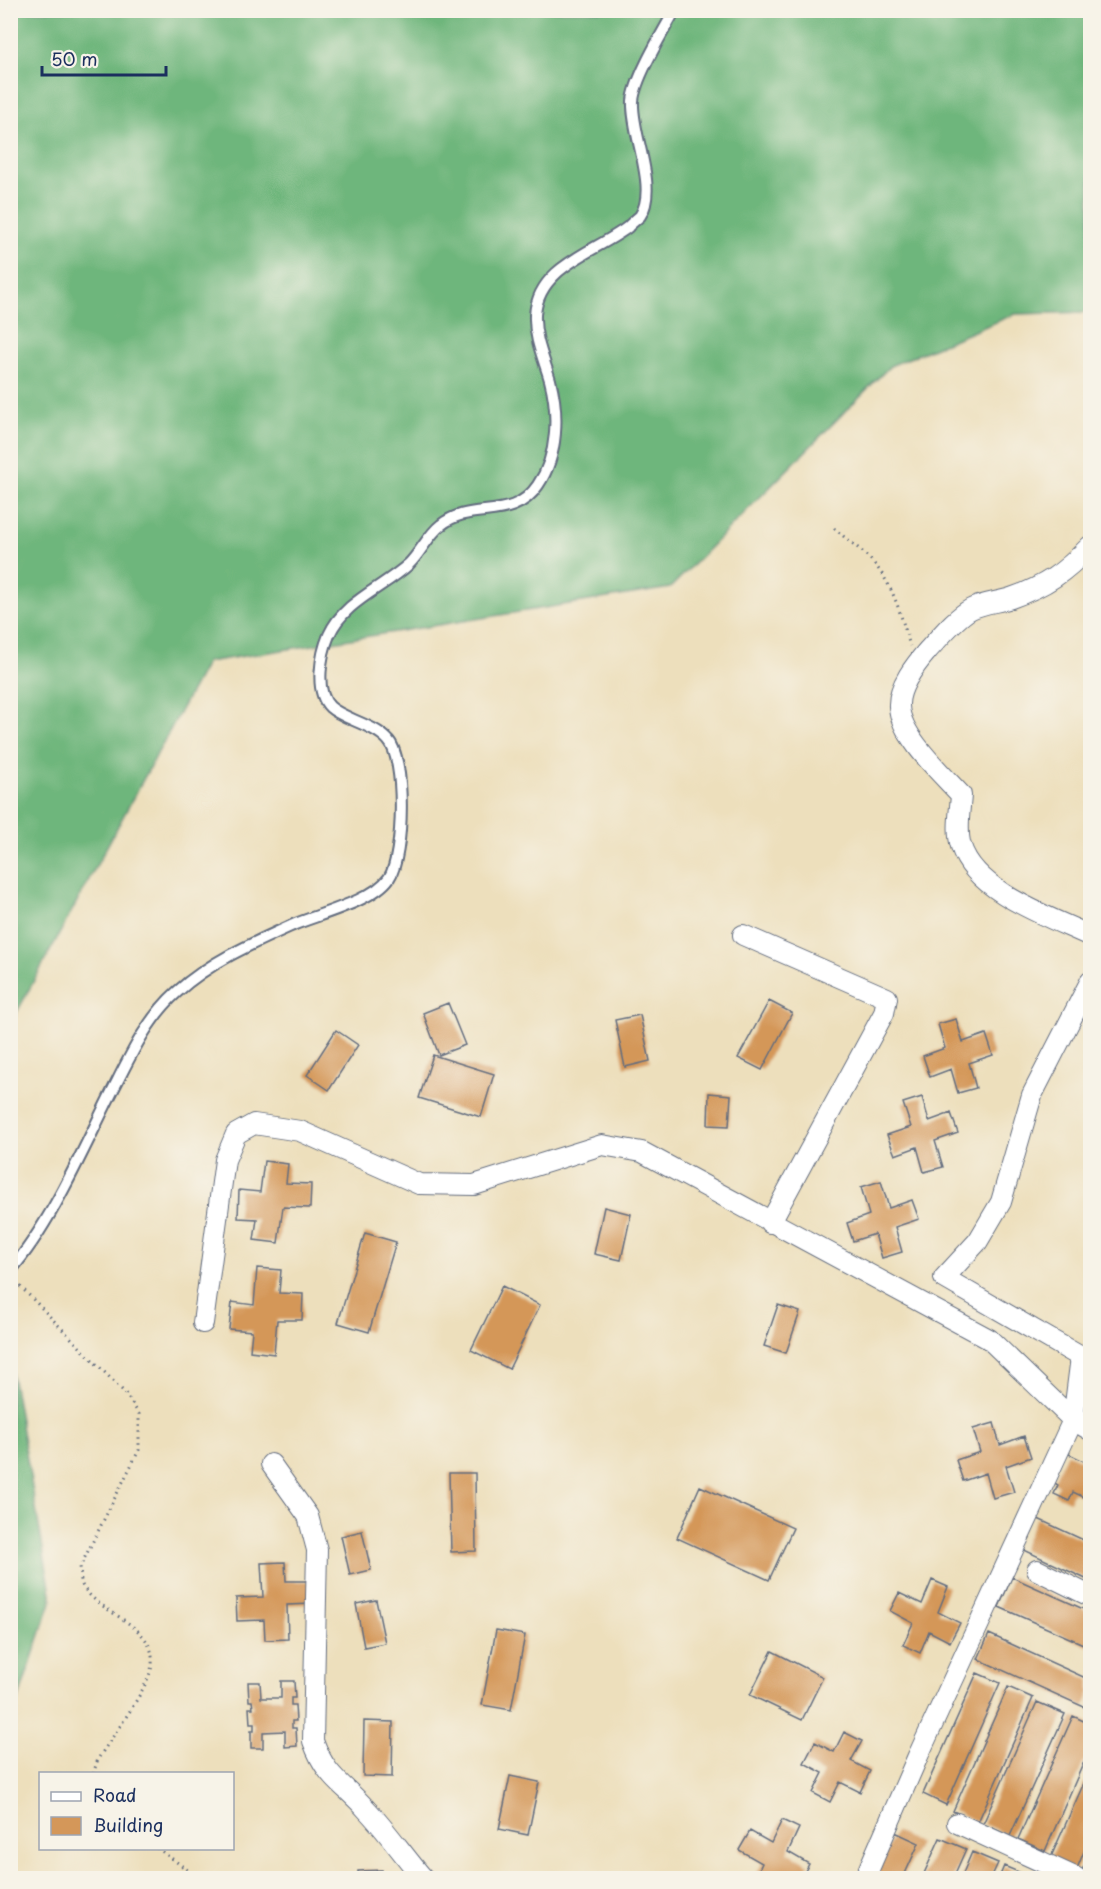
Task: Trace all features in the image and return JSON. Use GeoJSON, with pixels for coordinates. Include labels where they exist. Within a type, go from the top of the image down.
{"type":"FeatureCollection","features":[{"type":"Feature","properties":{"kind":"street"},"geometry":{"type":"LineString","coordinates":[[1090,546],[1069,568],[1042,587],[971,609],[948,629],[915,665],[898,706],[905,727],[928,760],[961,795],[960,844],[970,867],[987,883],[1090,936]]}},
{"type":"Feature","properties":{"kind":"street"},"geometry":{"type":"LineString","coordinates":[[743,935],[887,998],[884,1013],[770,1223]]}},
{"type":"Feature","properties":{"kind":"street"},"geometry":{"type":"LineString","coordinates":[[865,1878],[918,1756],[1082,1425],[1081,1357],[944,1278],[978,1241],[1000,1202],[1032,1095],[1090,982]]}},
{"type":"Feature","properties":{"kind":"street"},"geometry":{"type":"LineString","coordinates":[[202,1323],[225,1160],[236,1134],[254,1124],[300,1131],[419,1184],[474,1185],[602,1145],[642,1152],[989,1339],[1082,1425]]}},
{"type":"Feature","properties":{"kind":"street"},"geometry":{"type":"LineString","coordinates":[[271,1464],[308,1516],[317,1550],[313,1742],[320,1760],[330,1775],[366,1809],[423,1878]]}},
{"type":"Feature","properties":{"kind":"street"},"geometry":{"type":"LineString","coordinates":[[1037,1570],[1090,1596]]}},
{"type":"Feature","properties":{"kind":"street"},"geometry":{"type":"LineString","coordinates":[[957,1823],[1077,1878]]}},
{"type":"Feature","properties":{"kind":"lane"},"geometry":{"type":"LineString","coordinates":[[10,1271],[53,1205],[128,1060],[155,1015],[178,991],[226,957],[291,926],[369,895],[389,879],[399,855],[402,810],[393,747],[386,737],[330,707],[320,688],[329,634],[345,611],[364,596],[388,583],[414,559],[441,525],[464,514],[502,510],[525,501],[540,483],[550,459],[557,420],[551,384],[540,348],[535,314],[544,287],[559,269],[614,238],[640,217],[648,195],[633,112],[633,96],[675,10]]}},
{"type":"Feature","properties":{"kind":"path"},"geometry":{"type":"LineString","coordinates":[[834,528],[875,564],[885,580],[896,599],[915,665]]}},
{"type":"Feature","properties":{"kind":"path"},"geometry":{"type":"LineString","coordinates":[[10,1276],[125,1393],[139,1414],[139,1450],[80,1568],[81,1584],[90,1596],[144,1637],[152,1652],[152,1665],[147,1680],[98,1760],[93,1772]]}},
{"type":"Feature","properties":{"kind":"path"},"geometry":{"type":"LineString","coordinates":[[160,1850],[199,1878]]}},
{"type":"Feature","properties":{"kind":"green space"},"geometry":{"type":"Polygon","coordinates":[[[11,11],[1090,11],[1090,312],[1015,314],[890,366],[670,588],[207,662],[11,1023],[11,11]]]}},
{"type":"Feature","properties":{"kind":"green space"},"geometry":{"type":"Polygon","coordinates":[[[10,1364],[52,1599],[11,1721],[10,1721],[10,1364]]]}},
{"type":"Feature","properties":{"kind":"building"},"geometry":{"type":"Polygon","coordinates":[[[769,1001],[792,1013],[762,1070],[738,1058],[769,1001]]]}},
{"type":"Feature","properties":{"kind":"building"},"geometry":{"type":"Polygon","coordinates":[[[448,1003],[465,1045],[439,1055],[423,1013],[448,1003]]]}},
{"type":"Feature","properties":{"kind":"building"},"geometry":{"type":"Polygon","coordinates":[[[640,1015],[650,1061],[625,1067],[615,1020],[640,1015]]]}},
{"type":"Feature","properties":{"kind":"building"},"geometry":{"type":"Polygon","coordinates":[[[956,1019],[963,1042],[986,1034],[993,1055],[969,1063],[976,1088],[958,1093],[951,1069],[930,1077],[923,1056],[945,1048],[938,1024],[956,1019]]]}},
{"type":"Feature","properties":{"kind":"building"},"geometry":{"type":"Polygon","coordinates":[[[336,1030],[358,1045],[329,1090],[307,1075],[336,1030]]]}},
{"type":"Feature","properties":{"kind":"building"},"geometry":{"type":"Polygon","coordinates":[[[433,1055],[494,1074],[481,1117],[419,1098],[433,1055]]]}},
{"type":"Feature","properties":{"kind":"building"},"geometry":{"type":"Polygon","coordinates":[[[709,1093],[731,1095],[729,1126],[708,1125],[709,1093]]]}},
{"type":"Feature","properties":{"kind":"building"},"geometry":{"type":"Polygon","coordinates":[[[922,1097],[929,1121],[951,1113],[958,1133],[935,1141],[943,1167],[924,1172],[917,1147],[895,1155],[887,1135],[911,1127],[903,1103],[922,1097]]]}},
{"type":"Feature","properties":{"kind":"building"},"geometry":{"type":"Polygon","coordinates":[[[264,1161],[288,1164],[286,1183],[311,1184],[310,1208],[283,1207],[278,1243],[254,1240],[257,1219],[238,1218],[239,1190],[260,1192],[264,1161]]]}},
{"type":"Feature","properties":{"kind":"building"},"geometry":{"type":"Polygon","coordinates":[[[881,1181],[889,1208],[912,1200],[919,1219],[895,1227],[902,1252],[882,1258],[875,1234],[853,1241],[847,1223],[869,1215],[861,1187],[881,1181]]]}},
{"type":"Feature","properties":{"kind":"building"},"geometry":{"type":"Polygon","coordinates":[[[604,1207],[631,1214],[621,1260],[594,1254],[604,1207]]]}},
{"type":"Feature","properties":{"kind":"building"},"geometry":{"type":"Polygon","coordinates":[[[365,1233],[396,1242],[369,1332],[338,1323],[365,1233]]]}},
{"type":"Feature","properties":{"kind":"building"},"geometry":{"type":"Polygon","coordinates":[[[257,1268],[281,1270],[279,1293],[303,1294],[302,1320],[277,1320],[274,1354],[250,1351],[252,1331],[229,1329],[232,1302],[254,1305],[257,1268]]]}},
{"type":"Feature","properties":{"kind":"building"},"geometry":{"type":"Polygon","coordinates":[[[502,1286],[540,1305],[509,1369],[471,1350],[502,1286]]]}},
{"type":"Feature","properties":{"kind":"building"},"geometry":{"type":"Polygon","coordinates":[[[778,1305],[800,1312],[786,1353],[764,1346],[778,1305]]]}},
{"type":"Feature","properties":{"kind":"building"},"geometry":{"type":"Polygon","coordinates":[[[994,1423],[1000,1445],[1024,1436],[1031,1457],[1006,1466],[1014,1492],[993,1498],[986,1473],[963,1481],[956,1460],[980,1452],[973,1429],[994,1423]]]}},
{"type":"Feature","properties":{"kind":"building"},"geometry":{"type":"Polygon","coordinates":[[[1067,1453],[1090,1464],[1090,1500],[1073,1492],[1069,1501],[1054,1494],[1058,1485],[1053,1482],[1067,1453]]]}},
{"type":"Feature","properties":{"kind":"building"},"geometry":{"type":"Polygon","coordinates":[[[449,1473],[475,1473],[476,1551],[451,1552],[449,1473]]]}},
{"type":"Feature","properties":{"kind":"building"},"geometry":{"type":"Polygon","coordinates":[[[700,1486],[793,1528],[769,1580],[677,1538],[700,1486]]]}},
{"type":"Feature","properties":{"kind":"building"},"geometry":{"type":"Polygon","coordinates":[[[1036,1518],[1090,1543],[1090,1581],[1022,1549],[1036,1518]]]}},
{"type":"Feature","properties":{"kind":"building"},"geometry":{"type":"Polygon","coordinates":[[[362,1531],[371,1570],[350,1575],[341,1536],[362,1531]]]}},
{"type":"Feature","properties":{"kind":"building"},"geometry":{"type":"Polygon","coordinates":[[[285,1562],[286,1581],[312,1581],[313,1604],[287,1605],[288,1639],[265,1640],[264,1620],[237,1621],[236,1598],[263,1597],[261,1563],[285,1562]]]}},
{"type":"Feature","properties":{"kind":"building"},"geometry":{"type":"Polygon","coordinates":[[[1012,1577],[1090,1612],[1090,1647],[999,1607],[1012,1577]]]}},
{"type":"Feature","properties":{"kind":"building"},"geometry":{"type":"Polygon","coordinates":[[[932,1580],[948,1587],[938,1612],[960,1623],[950,1642],[929,1631],[920,1653],[903,1645],[913,1623],[890,1611],[899,1593],[922,1604],[932,1580]]]}},
{"type":"Feature","properties":{"kind":"building"},"geometry":{"type":"Polygon","coordinates":[[[376,1600],[385,1643],[364,1647],[356,1604],[376,1600]]]}},
{"type":"Feature","properties":{"kind":"building"},"geometry":{"type":"Polygon","coordinates":[[[496,1630],[525,1635],[511,1710],[482,1705],[496,1630]]]}},
{"type":"Feature","properties":{"kind":"building"},"geometry":{"type":"Polygon","coordinates":[[[989,1634],[1090,1680],[1090,1693],[1084,1707],[978,1659],[989,1634]]]}},
{"type":"Feature","properties":{"kind":"building"},"geometry":{"type":"Polygon","coordinates":[[[772,1651],[823,1677],[802,1720],[750,1695],[772,1651]]]}},
{"type":"Feature","properties":{"kind":"building"},"geometry":{"type":"Polygon","coordinates":[[[977,1673],[1000,1683],[946,1805],[923,1794],[977,1673]]]}},
{"type":"Feature","properties":{"kind":"building"},"geometry":{"type":"Polygon","coordinates":[[[281,1681],[294,1681],[295,1698],[291,1698],[291,1705],[295,1705],[296,1721],[292,1721],[292,1728],[296,1728],[297,1746],[285,1747],[285,1731],[263,1732],[263,1748],[251,1748],[251,1731],[254,1731],[254,1724],[250,1724],[249,1708],[253,1708],[252,1701],[249,1701],[248,1682],[260,1682],[261,1698],[281,1698],[281,1681]]]}},
{"type":"Feature","properties":{"kind":"building"},"geometry":{"type":"Polygon","coordinates":[[[1008,1687],[1033,1698],[978,1822],[953,1811],[1008,1687]]]}},
{"type":"Feature","properties":{"kind":"building"},"geometry":{"type":"Polygon","coordinates":[[[1037,1702],[1065,1714],[1010,1836],[983,1824],[1037,1702]]]}},
{"type":"Feature","properties":{"kind":"building"},"geometry":{"type":"Polygon","coordinates":[[[1073,1716],[1090,1724],[1090,1748],[1045,1851],[1018,1839],[1073,1716]]]}},
{"type":"Feature","properties":{"kind":"building"},"geometry":{"type":"Polygon","coordinates":[[[364,1721],[393,1722],[392,1777],[363,1776],[364,1721]]]}},
{"type":"Feature","properties":{"kind":"building"},"geometry":{"type":"Polygon","coordinates":[[[844,1732],[862,1741],[851,1761],[870,1771],[860,1792],[840,1782],[830,1802],[813,1793],[823,1773],[804,1763],[815,1742],[834,1752],[844,1732]]]}},
{"type":"Feature","properties":{"kind":"building"},"geometry":{"type":"Polygon","coordinates":[[[510,1776],[539,1782],[528,1835],[499,1829],[510,1776]]]}},
{"type":"Feature","properties":{"kind":"building"},"geometry":{"type":"Polygon","coordinates":[[[1084,1783],[1090,1786],[1090,1837],[1076,1871],[1050,1859],[1084,1783]]]}},
{"type":"Feature","properties":{"kind":"building"},"geometry":{"type":"Polygon","coordinates":[[[782,1820],[799,1828],[788,1852],[809,1864],[801,1878],[790,1878],[779,1872],[776,1878],[755,1878],[762,1863],[739,1850],[750,1831],[771,1843],[782,1820]]]}},
{"type":"Feature","properties":{"kind":"building"},"geometry":{"type":"Polygon","coordinates":[[[895,1832],[919,1843],[903,1878],[874,1878],[895,1832]]]}},
{"type":"Feature","properties":{"kind":"building"},"geometry":{"type":"Polygon","coordinates":[[[940,1838],[966,1849],[953,1878],[922,1878],[940,1838]]]}},
{"type":"Feature","properties":{"kind":"building"},"geometry":{"type":"Polygon","coordinates":[[[972,1852],[998,1863],[991,1878],[961,1878],[972,1852]]]}},
{"type":"Feature","properties":{"kind":"building"},"geometry":{"type":"Polygon","coordinates":[[[1090,1853],[1090,1878],[1087,1878],[1080,1875],[1090,1853]]]}},
{"type":"Feature","properties":{"kind":"building"},"geometry":{"type":"Polygon","coordinates":[[[1004,1866],[1033,1878],[999,1878],[1004,1866]]]}},
{"type":"Feature","properties":{"kind":"building"},"geometry":{"type":"Polygon","coordinates":[[[382,1870],[383,1878],[358,1878],[358,1871],[382,1870]]]}}]}
